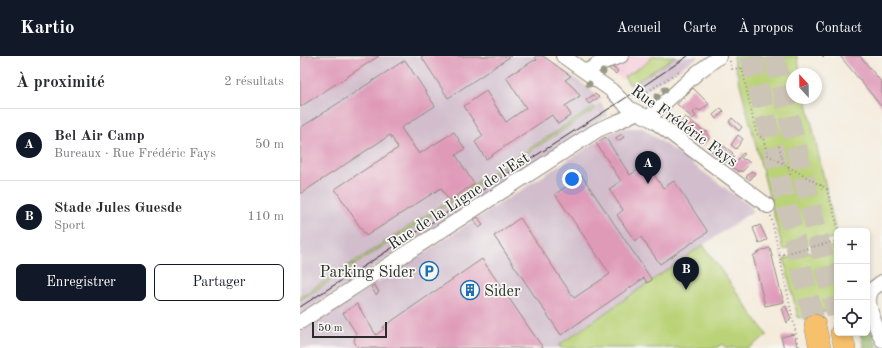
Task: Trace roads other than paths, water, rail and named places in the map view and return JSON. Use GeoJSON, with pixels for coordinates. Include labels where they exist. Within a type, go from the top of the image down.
{"type":"FeatureCollection","features":[{"type":"Feature","properties":{"kind":"highway"},"geometry":{"type":"LineString","coordinates":[[815,325],[820,348]]}},
{"type":"Feature","properties":{"kind":"highway"},"geometry":{"type":"LineString","coordinates":[[842,336],[845,348]]}},
{"type":"Feature","properties":{"kind":"street"},"geometry":{"type":"LineString","coordinates":[[586,72],[598,64],[621,56]]}},
{"type":"Feature","properties":{"kind":"street","name":"Rue de la Ligne de l'Est"},"geometry":{"type":"LineString","coordinates":[[300,322],[596,131],[607,125],[627,118],[641,110],[720,56]]}},
{"type":"Feature","properties":{"kind":"street","name":"Rue Frédéric Fays"},"geometry":{"type":"LineString","coordinates":[[569,58],[611,90],[629,108],[641,110],[768,206]]}},
{"type":"Feature","properties":{"kind":"street"},"geometry":{"type":"LineString","coordinates":[[882,282],[872,291],[868,301],[882,340]]}},
{"type":"Feature","properties":{"kind":"tunnel"},"geometry":{"type":"LineString","coordinates":[[751,56],[815,325]]}},
{"type":"Feature","properties":{"kind":"tunnel"},"geometry":{"type":"LineString","coordinates":[[774,56],[834,303]]}},
{"type":"Feature","properties":{"kind":"tram line"},"geometry":{"type":"LineString","coordinates":[[300,307],[621,101],[688,56]]}},
{"type":"Feature","properties":{"kind":"place","name":"Bel Air Camp"},"geometry":{"type":"Point","coordinates":[648,184]}},
{"type":"Feature","properties":{"kind":"place","name":"Parking Sider"},"geometry":{"type":"Point","coordinates":[429,271]}},
{"type":"Feature","properties":{"kind":"place","name":"Sider"},"geometry":{"type":"Point","coordinates":[470,290]}},
{"type":"Feature","properties":{"kind":"place","name":"Stade Jules Guesde"},"geometry":{"type":"Point","coordinates":[686,290]}}]}
